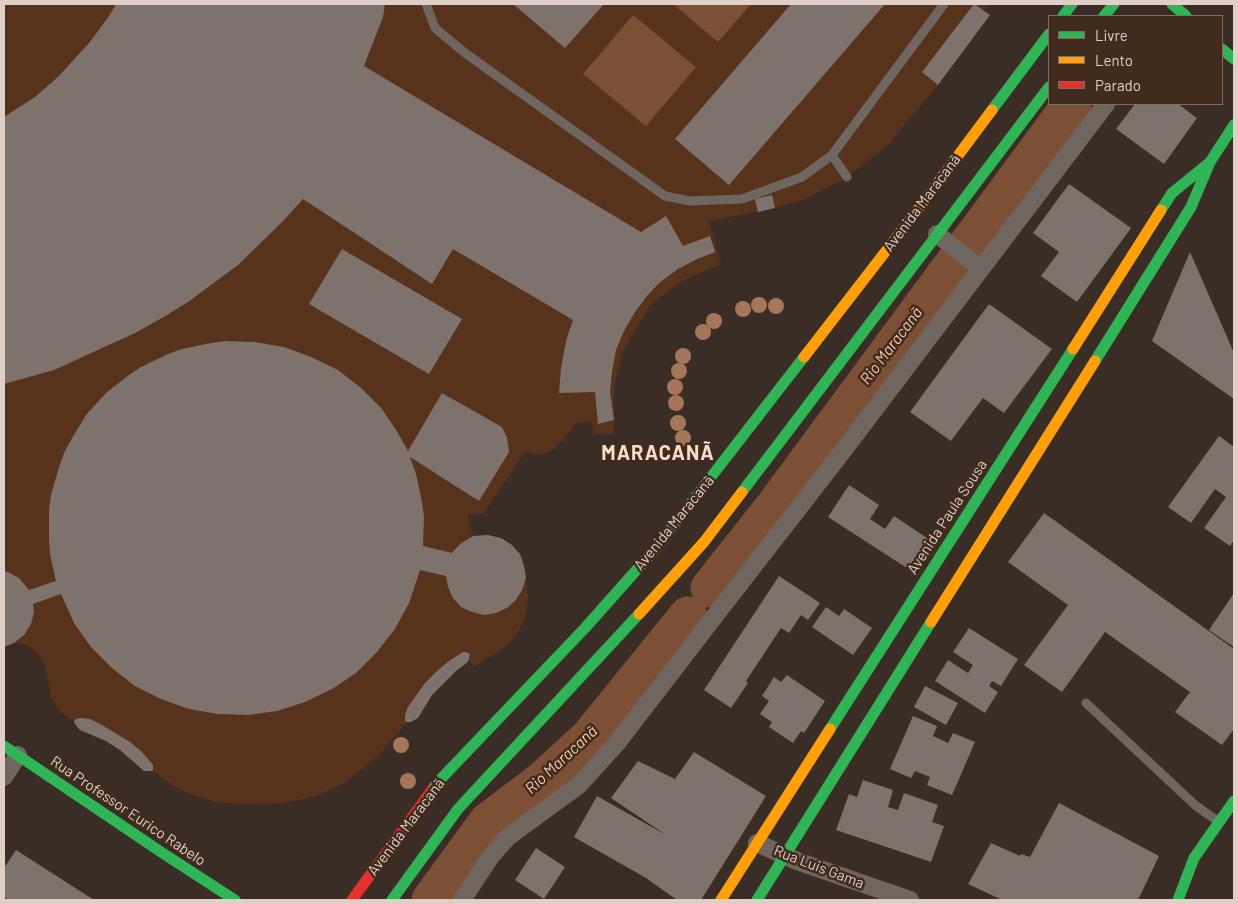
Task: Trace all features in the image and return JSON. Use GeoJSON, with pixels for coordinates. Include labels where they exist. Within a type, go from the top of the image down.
{"type":"FeatureCollection","features":[{"type":"Feature","properties":{"kind":"street"},"geometry":{"type":"LineString","coordinates":[[1063,15],[1072,4]]}},
{"type":"Feature","properties":{"kind":"street"},"geometry":{"type":"LineString","coordinates":[[1105,15],[1114,4]]}},
{"type":"Feature","properties":{"kind":"street","name":"Avenida Maracanã"},"geometry":{"type":"LineString","coordinates":[[352,900],[437,783],[585,628],[656,548],[913,216],[1048,35]]}},
{"type":"Feature","properties":{"kind":"street"},"geometry":{"type":"LineString","coordinates":[[1223,50],[1234,59]]}},
{"type":"Feature","properties":{"kind":"street","name":"Avenida Maracanã"},"geometry":{"type":"LineString","coordinates":[[392,900],[458,809],[610,647],[704,542],[941,237],[1048,88]]}},
{"type":"Feature","properties":{"kind":"street"},"geometry":{"type":"LineString","coordinates":[[462,900],[491,856],[508,837],[579,785],[618,743],[836,460],[975,264],[1105,105]]}},
{"type":"Feature","properties":{"kind":"street","name":"Avenida Paula Sousa"},"geometry":{"type":"LineString","coordinates":[[757,900],[785,856],[955,558],[1078,364],[1192,207],[1210,162],[1234,125]]}},
{"type":"Feature","properties":{"kind":"street","name":"Avenida Paula Sousa"},"geometry":{"type":"LineString","coordinates":[[721,900],[757,843],[955,558],[1078,364],[1172,193],[1210,162]]}},
{"type":"Feature","properties":{"kind":"street"},"geometry":{"type":"LineString","coordinates":[[941,237],[975,264]]}},
{"type":"Feature","properties":{"kind":"street"},"geometry":{"type":"LineString","coordinates":[[4,777],[11,750]]}},
{"type":"Feature","properties":{"kind":"street","name":"Rua Professor Eurico Rabelo"},"geometry":{"type":"LineString","coordinates":[[11,750],[235,900]]}},
{"type":"Feature","properties":{"kind":"street"},"geometry":{"type":"LineString","coordinates":[[1178,900],[1194,858],[1233,804]]}},
{"type":"Feature","properties":{"kind":"street","name":"Rua Luis Gama"},"geometry":{"type":"LineString","coordinates":[[757,843],[785,856],[910,900]]}},
{"type":"Feature","properties":{"kind":"lane"},"geometry":{"type":"LineString","coordinates":[[426,4],[435,28],[465,53],[665,196],[690,201],[742,199],[802,177],[832,155],[944,4]]}},
{"type":"Feature","properties":{"kind":"lane"},"geometry":{"type":"LineString","coordinates":[[832,155],[847,177]]}},
{"type":"Feature","properties":{"kind":"lane"},"geometry":{"type":"LineString","coordinates":[[1086,703],[1195,805],[1219,822]]}},
{"type":"Feature","properties":{"kind":"shaded area"},"geometry":{"type":"Polygon","coordinates":[[[4,4],[988,4],[984,11],[990,15],[938,85],[886,147],[853,172],[842,180],[805,199],[775,208],[709,221],[721,264],[684,280],[650,305],[624,349],[614,385],[614,434],[593,434],[592,422],[576,423],[550,452],[539,454],[525,452],[484,513],[468,516],[473,536],[488,535],[520,554],[524,566],[528,599],[526,614],[519,631],[506,646],[474,667],[469,660],[457,670],[432,695],[418,718],[407,722],[379,755],[345,783],[317,796],[284,803],[243,804],[216,802],[189,794],[152,771],[144,771],[120,750],[106,741],[80,730],[74,721],[58,709],[51,697],[45,665],[37,653],[27,645],[14,643],[4,647],[4,4]]]}},
{"type":"Feature","properties":{"kind":"shaded area"},"geometry":{"type":"Polygon","coordinates":[[[673,4],[751,4],[718,42],[673,4]]]}},
{"type":"Feature","properties":{"kind":"shaded area"},"geometry":{"type":"Polygon","coordinates":[[[633,15],[696,67],[646,126],[583,74],[633,15]]]}},
{"type":"Feature","properties":{"kind":"building"},"geometry":{"type":"Polygon","coordinates":[[[116,4],[385,4],[383,17],[364,66],[641,232],[666,216],[683,246],[710,236],[715,252],[678,269],[659,283],[635,312],[624,331],[616,350],[612,372],[610,392],[614,420],[598,424],[595,392],[559,393],[566,341],[573,320],[453,249],[432,284],[303,199],[238,265],[188,302],[135,333],[54,370],[4,384],[4,117],[35,97],[58,77],[90,42],[116,4]]]}},
{"type":"Feature","properties":{"kind":"building"},"geometry":{"type":"Polygon","coordinates":[[[513,4],[604,4],[565,48],[513,4]]]}},
{"type":"Feature","properties":{"kind":"building"},"geometry":{"type":"Polygon","coordinates":[[[791,4],[885,4],[729,185],[675,139],[791,4]]]}},
{"type":"Feature","properties":{"kind":"building"},"geometry":{"type":"Polygon","coordinates":[[[974,4],[990,15],[938,85],[922,72],[974,4]]]}},
{"type":"Feature","properties":{"kind":"building"},"geometry":{"type":"Polygon","coordinates":[[[1134,105],[1179,105],[1197,118],[1164,164],[1116,129],[1134,105]]]}},
{"type":"Feature","properties":{"kind":"building"},"geometry":{"type":"Polygon","coordinates":[[[1069,184],[1131,228],[1077,302],[1041,276],[1059,252],[1033,233],[1069,184]]]}},
{"type":"Feature","properties":{"kind":"building"},"geometry":{"type":"Polygon","coordinates":[[[772,195],[775,208],[758,212],[755,199],[772,195]]]}},
{"type":"Feature","properties":{"kind":"building"},"geometry":{"type":"Polygon","coordinates":[[[342,249],[462,319],[429,374],[309,304],[342,249]]]}},
{"type":"Feature","properties":{"kind":"building"},"geometry":{"type":"Polygon","coordinates":[[[1190,252],[1234,353],[1234,399],[1152,341],[1190,252]]]}},
{"type":"Feature","properties":{"kind":"building"},"geometry":{"type":"Polygon","coordinates":[[[989,304],[1052,349],[1004,413],[983,398],[951,441],[910,412],[989,304]]]}},
{"type":"Feature","properties":{"kind":"building"},"geometry":{"type":"Polygon","coordinates":[[[225,341],[254,342],[284,347],[338,370],[361,388],[382,409],[408,451],[442,393],[502,427],[507,438],[509,452],[479,501],[410,457],[422,502],[424,517],[423,546],[452,553],[460,544],[473,536],[488,535],[501,538],[512,545],[520,554],[524,566],[526,578],[516,600],[507,608],[496,613],[484,615],[472,612],[461,607],[453,598],[446,576],[420,570],[409,603],[395,629],[377,652],[356,673],[332,689],[305,702],[277,711],[248,715],[218,714],[189,709],[161,699],[135,686],[112,668],[91,647],[74,623],[61,594],[33,604],[34,612],[31,624],[24,635],[14,643],[4,647],[4,571],[19,578],[29,590],[56,581],[49,539],[51,495],[64,453],[86,415],[106,393],[141,367],[182,349],[225,341]]]}},
{"type":"Feature","properties":{"kind":"building"},"geometry":{"type":"Polygon","coordinates":[[[1219,436],[1234,447],[1234,540],[1230,546],[1204,528],[1226,497],[1215,489],[1191,523],[1168,507],[1219,436]]]}},
{"type":"Feature","properties":{"kind":"building"},"geometry":{"type":"Polygon","coordinates":[[[849,485],[879,505],[870,519],[885,529],[894,516],[930,540],[910,570],[828,517],[849,485]]]}},
{"type":"Feature","properties":{"kind":"building"},"geometry":{"type":"Polygon","coordinates":[[[1044,513],[1234,649],[1234,729],[1222,745],[1175,712],[1190,692],[1105,632],[1062,692],[1024,665],[1068,605],[1008,562],[1044,513]]]}},
{"type":"Feature","properties":{"kind":"building"},"geometry":{"type":"Polygon","coordinates":[[[779,576],[820,603],[808,620],[801,615],[789,633],[781,628],[746,681],[748,683],[731,708],[704,690],[779,576]]]}},
{"type":"Feature","properties":{"kind":"building"},"geometry":{"type":"Polygon","coordinates":[[[1234,593],[1234,647],[1209,630],[1234,593]]]}},
{"type":"Feature","properties":{"kind":"building"},"geometry":{"type":"Polygon","coordinates":[[[826,607],[839,616],[844,609],[872,628],[853,655],[812,627],[826,607]]]}},
{"type":"Feature","properties":{"kind":"building"},"geometry":{"type":"Polygon","coordinates":[[[969,628],[1018,659],[1001,686],[992,681],[989,686],[998,692],[985,713],[935,681],[948,660],[968,673],[973,665],[953,652],[969,628]]]}},
{"type":"Feature","properties":{"kind":"building"},"geometry":{"type":"Polygon","coordinates":[[[463,652],[470,654],[468,662],[457,670],[432,695],[418,718],[411,722],[405,721],[408,707],[425,683],[449,661],[463,652]]]}},
{"type":"Feature","properties":{"kind":"building"},"geometry":{"type":"Polygon","coordinates":[[[787,675],[825,701],[804,733],[801,731],[793,743],[769,727],[772,722],[760,714],[769,701],[762,696],[774,677],[781,682],[787,675]]]}},
{"type":"Feature","properties":{"kind":"building"},"geometry":{"type":"Polygon","coordinates":[[[925,686],[958,703],[946,725],[914,707],[925,686]]]}},
{"type":"Feature","properties":{"kind":"building"},"geometry":{"type":"Polygon","coordinates":[[[913,716],[937,726],[933,736],[948,743],[953,733],[975,742],[952,795],[927,785],[930,777],[915,771],[911,778],[890,769],[913,716]]]}},
{"type":"Feature","properties":{"kind":"building"},"geometry":{"type":"Polygon","coordinates":[[[81,718],[90,719],[130,742],[153,765],[153,770],[144,771],[120,750],[106,741],[80,730],[74,721],[81,718]]]}},
{"type":"Feature","properties":{"kind":"building"},"geometry":{"type":"Polygon","coordinates":[[[694,752],[766,796],[701,900],[677,900],[646,878],[574,837],[597,796],[666,835],[611,798],[638,761],[675,779],[694,752]]]}},
{"type":"Feature","properties":{"kind":"building"},"geometry":{"type":"Polygon","coordinates":[[[863,780],[893,790],[888,807],[898,810],[904,793],[938,805],[932,822],[944,826],[931,862],[836,830],[849,794],[857,797],[863,780]]]}},
{"type":"Feature","properties":{"kind":"building"},"geometry":{"type":"Polygon","coordinates":[[[1059,803],[1159,856],[1138,900],[1002,900],[968,884],[991,843],[1020,856],[1021,854],[1030,857],[1059,803]]]}},
{"type":"Feature","properties":{"kind":"building"},"geometry":{"type":"Polygon","coordinates":[[[536,848],[565,867],[544,899],[515,880],[536,848]]]}},
{"type":"Feature","properties":{"kind":"building"},"geometry":{"type":"Polygon","coordinates":[[[16,850],[94,900],[9,900],[4,897],[4,868],[16,850]]]}},
{"type":"Feature","properties":{"kind":"waterway","name":"Rio Maracanã"},"geometry":{"type":"LineString","coordinates":[[710,588],[775,506],[1071,105]]}},
{"type":"Feature","properties":{"kind":"waterway","name":"Rio Maracanã"},"geometry":{"type":"LineString","coordinates":[[431,900],[488,822],[542,781],[590,737],[688,616]]}},
{"type":"Feature","properties":{"kind":"traffic: fast"},"geometry":{"type":"LineString","coordinates":[[1064,15],[1072,4]]}},
{"type":"Feature","properties":{"kind":"traffic: fast"},"geometry":{"type":"LineString","coordinates":[[1105,15],[1114,4]]}},
{"type":"Feature","properties":{"kind":"traffic: fast"},"geometry":{"type":"LineString","coordinates":[[1172,4],[1185,15]]}},
{"type":"Feature","properties":{"kind":"traffic: fast"},"geometry":{"type":"LineString","coordinates":[[992,110],[1048,35]]}},
{"type":"Feature","properties":{"kind":"traffic: fast"},"geometry":{"type":"LineString","coordinates":[[1223,50],[1234,59]]}},
{"type":"Feature","properties":{"kind":"traffic: fast"},"geometry":{"type":"LineString","coordinates":[[742,492],[1048,88]]}},
{"type":"Feature","properties":{"kind":"traffic: fast"},"geometry":{"type":"LineString","coordinates":[[1095,361],[1191,207],[1210,162],[1234,125]]}},
{"type":"Feature","properties":{"kind":"traffic: fast"},"geometry":{"type":"LineString","coordinates":[[1161,210],[1172,193],[1209,163]]}},
{"type":"Feature","properties":{"kind":"traffic: fast"},"geometry":{"type":"LineString","coordinates":[[830,729],[1073,349]]}},
{"type":"Feature","properties":{"kind":"traffic: fast"},"geometry":{"type":"LineString","coordinates":[[432,790],[585,628],[656,548],[804,357]]}},
{"type":"Feature","properties":{"kind":"traffic: fast"},"geometry":{"type":"LineString","coordinates":[[392,900],[458,809],[639,614]]}},
{"type":"Feature","properties":{"kind":"traffic: fast"},"geometry":{"type":"LineString","coordinates":[[757,900],[931,622]]}},
{"type":"Feature","properties":{"kind":"traffic: fast"},"geometry":{"type":"LineString","coordinates":[[4,746],[235,900]]}},
{"type":"Feature","properties":{"kind":"traffic: fast"},"geometry":{"type":"LineString","coordinates":[[1178,900],[1194,858],[1234,801]]}},
{"type":"Feature","properties":{"kind":"traffic: slow"},"geometry":{"type":"LineString","coordinates":[[804,357],[992,110]]}},
{"type":"Feature","properties":{"kind":"traffic: slow"},"geometry":{"type":"LineString","coordinates":[[1073,349],[1161,210]]}},
{"type":"Feature","properties":{"kind":"traffic: slow"},"geometry":{"type":"LineString","coordinates":[[931,622],[1095,361]]}},
{"type":"Feature","properties":{"kind":"traffic: slow"},"geometry":{"type":"LineString","coordinates":[[639,614],[704,542],[742,492]]}},
{"type":"Feature","properties":{"kind":"traffic: slow"},"geometry":{"type":"LineString","coordinates":[[721,900],[830,729]]}},
{"type":"Feature","properties":{"kind":"traffic: jam"},"geometry":{"type":"LineString","coordinates":[[352,900],[432,790]]}},
{"type":"Feature","properties":{"kind":"district","name":"MARACANÃ"},"geometry":{"type":"Point","coordinates":[658,453]}}]}
